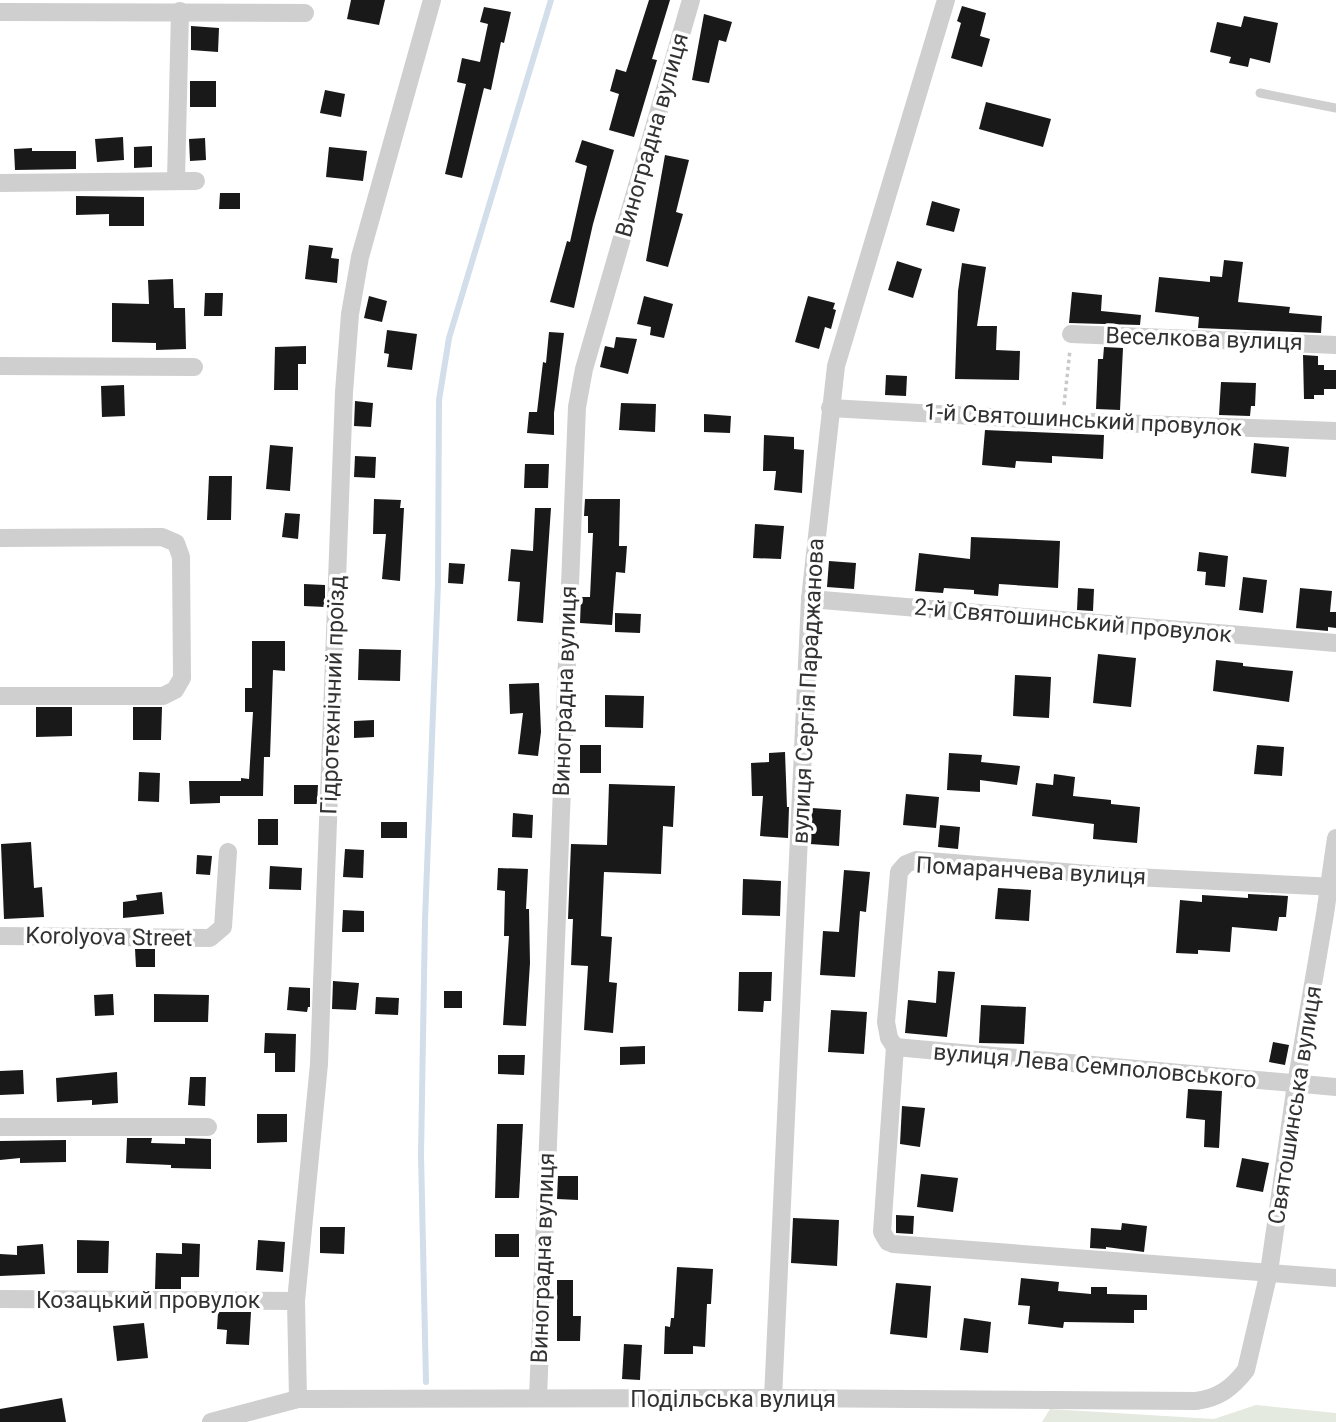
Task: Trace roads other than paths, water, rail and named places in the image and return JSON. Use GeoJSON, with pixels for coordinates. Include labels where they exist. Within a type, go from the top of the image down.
{"type":"FeatureCollection","features":[{"type":"Feature","properties":{"kind":"street","name":"Гідротехнічний проїзд"},"geometry":{"type":"LineString","coordinates":[[298,1399],[296,1301],[319,1064],[344,392],[350,314],[372,211],[432,0]]}},
{"type":"Feature","properties":{"kind":"street","name":"Виноградна вулиця"},"geometry":{"type":"LineString","coordinates":[[538,1398],[577,407],[584,369],[691,0]]}},
{"type":"Feature","properties":{"kind":"street","name":"вулиця Сергія Параджанова"},"geometry":{"type":"LineString","coordinates":[[772,1398],[810,599],[830,408],[836,366],[946,0]]}},
{"type":"Feature","properties":{"kind":"street"},"geometry":{"type":"LineString","coordinates":[[176,180],[180,11]]}},
{"type":"Feature","properties":{"kind":"street"},"geometry":{"type":"LineString","coordinates":[[0,12],[305,13]]}},
{"type":"Feature","properties":{"kind":"street"},"geometry":{"type":"LineString","coordinates":[[0,183],[196,181]]}},
{"type":"Feature","properties":{"kind":"street","name":"Веселкова вулиця"},"geometry":{"type":"LineString","coordinates":[[1071,334],[1336,345]]}},
{"type":"Feature","properties":{"kind":"street"},"geometry":{"type":"LineString","coordinates":[[0,366],[194,367]]}},
{"type":"Feature","properties":{"kind":"street","name":"1-й Святошинський провулок"},"geometry":{"type":"LineString","coordinates":[[830,408],[1063,421],[1336,431]]}},
{"type":"Feature","properties":{"kind":"street"},"geometry":{"type":"LineString","coordinates":[[0,538],[162,537],[176,543],[181,556],[182,678],[176,690],[163,696],[0,696]]}},
{"type":"Feature","properties":{"kind":"street","name":"2-й Святошинський провулок"},"geometry":{"type":"LineString","coordinates":[[810,599],[1336,643]]}},
{"type":"Feature","properties":{"kind":"street","name":"Святошинська вулиця"},"geometry":{"type":"LineString","coordinates":[[1246,1370],[1269,1272],[1296,1084],[1332,887],[1336,838]]}},
{"type":"Feature","properties":{"kind":"street","name":"Korolyova Street"},"geometry":{"type":"LineString","coordinates":[[0,936],[210,938],[223,927],[228,852]]}},
{"type":"Feature","properties":{"kind":"street","name":"Помаранчева вулиця"},"geometry":{"type":"LineString","coordinates":[[1269,1272],[888,1242],[882,1232],[895,1047],[889,1038],[886,1022],[899,872],[906,864],[916,860],[1114,876],[1332,887]]}},
{"type":"Feature","properties":{"kind":"street","name":"вулиця Лева Семполовського"},"geometry":{"type":"LineString","coordinates":[[895,1047],[1336,1087]]}},
{"type":"Feature","properties":{"kind":"street"},"geometry":{"type":"LineString","coordinates":[[0,1127],[208,1127]]}},
{"type":"Feature","properties":{"kind":"street"},"geometry":{"type":"LineString","coordinates":[[1269,1272],[1336,1278]]}},
{"type":"Feature","properties":{"kind":"street","name":"Козацький провулок"},"geometry":{"type":"LineString","coordinates":[[0,1298],[296,1301]]}},
{"type":"Feature","properties":{"kind":"street","name":"Подільська вулиця"},"geometry":{"type":"LineString","coordinates":[[211,1422],[298,1399],[1196,1401],[1212,1399],[1225,1392],[1237,1383],[1246,1370]]}},
{"type":"Feature","properties":{"kind":"lane"},"geometry":{"type":"LineString","coordinates":[[1260,93],[1336,108]]}},
{"type":"Feature","properties":{"kind":"waterway"},"geometry":{"type":"LineString","coordinates":[[426,1382],[421,1155],[425,920],[438,583],[439,400],[449,338],[551,0]]}}]}
